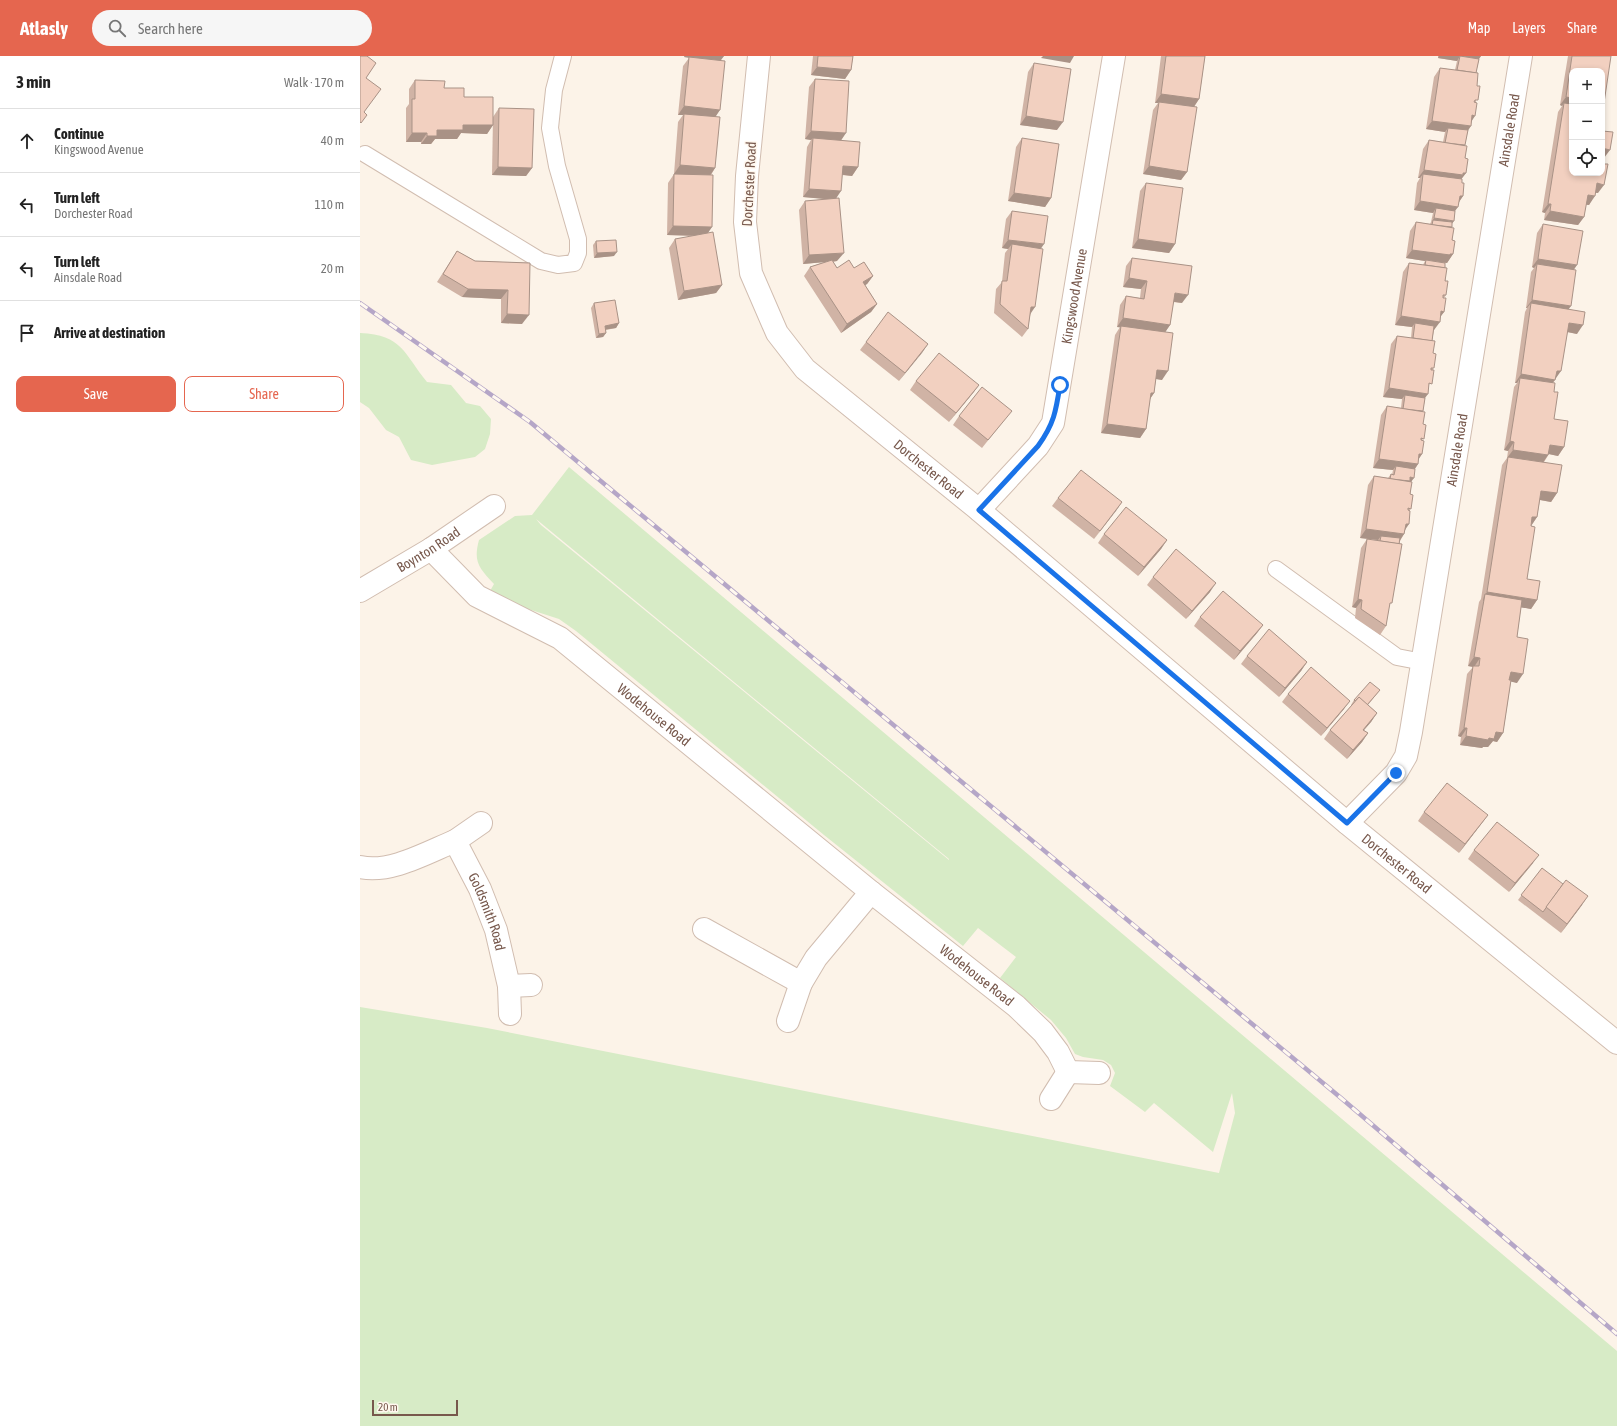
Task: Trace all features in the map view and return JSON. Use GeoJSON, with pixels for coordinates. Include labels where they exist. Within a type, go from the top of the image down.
{"type":"FeatureCollection","features":[{"type":"Feature","properties":{"kind":"street","name":"Dorchester Road"},"geometry":{"type":"LineString","coordinates":[[759,56],[747,176],[745,222],[751,273],[777,333],[805,369],[979,510],[1347,823],[1617,1044]]}},
{"type":"Feature","properties":{"kind":"street","name":"Kingswood Avenue"},"geometry":{"type":"LineString","coordinates":[[979,510],[1038,446],[1053,423],[1114,56]]}},
{"type":"Feature","properties":{"kind":"street","name":"Ainsdale Road"},"geometry":{"type":"LineString","coordinates":[[1347,823],[1396,773],[1406,756],[1412,732],[1521,56]]}},
{"type":"Feature","properties":{"kind":"street","name":"Boynton Road"},"geometry":{"type":"LineString","coordinates":[[360,591],[431,549],[494,506]]}},
{"type":"Feature","properties":{"kind":"street","name":"Wodehouse Road"},"geometry":{"type":"LineString","coordinates":[[431,549],[477,596],[560,638],[871,892],[1016,1006],[1043,1032],[1058,1052],[1068,1072]]}},
{"type":"Feature","properties":{"kind":"street"},"geometry":{"type":"LineString","coordinates":[[360,867],[388,867],[410,860],[455,841],[481,823]]}},
{"type":"Feature","properties":{"kind":"street","name":"Goldsmith Road"},"geometry":{"type":"LineString","coordinates":[[455,841],[480,889],[496,930],[509,986],[510,1014]]}},
{"type":"Feature","properties":{"kind":"street"},"geometry":{"type":"LineString","coordinates":[[788,1021],[801,983],[816,958],[871,892]]}},
{"type":"Feature","properties":{"kind":"street"},"geometry":{"type":"LineString","coordinates":[[704,929],[801,983]]}},
{"type":"Feature","properties":{"kind":"street"},"geometry":{"type":"LineString","coordinates":[[509,986],[531,985]]}},
{"type":"Feature","properties":{"kind":"street"},"geometry":{"type":"LineString","coordinates":[[1051,1099],[1068,1072],[1099,1073]]}},
{"type":"Feature","properties":{"kind":"lane"},"geometry":{"type":"LineString","coordinates":[[365,154],[541,261],[558,264],[574,263],[578,253],[578,239],[557,166],[550,128],[554,90],[562,56]]}},
{"type":"Feature","properties":{"kind":"lane"},"geometry":{"type":"LineString","coordinates":[[1276,569],[1397,657],[1423,662]]}},
{"type":"Feature","properties":{"kind":"green space"},"geometry":{"type":"Polygon","coordinates":[[[360,333],[374,335],[394,342],[407,355],[427,382],[451,385],[466,403],[480,406],[491,419],[490,434],[485,449],[475,457],[432,465],[411,460],[399,437],[386,430],[369,408],[360,402],[360,333]]]}},
{"type":"Feature","properties":{"kind":"green space"},"geometry":{"type":"Polygon","coordinates":[[[569,467],[1617,1351],[1617,1426],[360,1426],[360,1007],[487,1028],[1219,1173],[1235,1113],[1232,1093],[1213,1152],[1154,1103],[1145,1112],[1110,1086],[1115,1073],[1111,1065],[1103,1060],[1083,1057],[1075,1054],[1066,1038],[1051,1020],[1000,978],[1016,957],[978,928],[963,946],[824,835],[576,631],[559,619],[525,608],[490,591],[494,584],[481,569],[477,559],[479,540],[515,516],[532,515],[569,467]],[[536,519],[541,525],[949,859],[536,519]]]}},
{"type":"Feature","properties":{"kind":"building"},"geometry":{"type":"Polygon","coordinates":[[[360,56],[367,56],[376,63],[366,78],[381,89],[364,112],[367,115],[361,123],[360,122],[360,56]]]}},
{"type":"Feature","properties":{"kind":"building"},"geometry":{"type":"Polygon","coordinates":[[[818,56],[853,56],[851,70],[817,67],[818,56]]]}},
{"type":"Feature","properties":{"kind":"building"},"geometry":{"type":"Polygon","coordinates":[[[1166,56],[1205,56],[1199,99],[1161,94],[1166,56]]]}},
{"type":"Feature","properties":{"kind":"building"},"geometry":{"type":"Polygon","coordinates":[[[1460,56],[1479,59],[1476,73],[1457,70],[1460,56]]]}},
{"type":"Feature","properties":{"kind":"building"},"geometry":{"type":"Polygon","coordinates":[[[1572,56],[1611,56],[1605,96],[1605,68],[1570,68],[1572,56]]]}},
{"type":"Feature","properties":{"kind":"building"},"geometry":{"type":"Polygon","coordinates":[[[689,57],[725,61],[720,110],[684,106],[689,57]]]}},
{"type":"Feature","properties":{"kind":"building"},"geometry":{"type":"Polygon","coordinates":[[[1034,63],[1071,69],[1063,122],[1026,116],[1034,63]]]}},
{"type":"Feature","properties":{"kind":"building"},"geometry":{"type":"Polygon","coordinates":[[[1440,68],[1478,73],[1477,86],[1480,86],[1478,100],[1475,100],[1474,102],[1477,103],[1475,116],[1472,115],[1471,126],[1432,121],[1440,68]]]}},
{"type":"Feature","properties":{"kind":"building"},"geometry":{"type":"Polygon","coordinates":[[[1569,76],[1569,98],[1566,97],[1569,76]]]}},
{"type":"Feature","properties":{"kind":"building"},"geometry":{"type":"Polygon","coordinates":[[[815,79],[849,81],[846,133],[811,131],[815,79]]]}},
{"type":"Feature","properties":{"kind":"building"},"geometry":{"type":"Polygon","coordinates":[[[415,80],[445,81],[444,88],[464,88],[464,97],[493,97],[493,125],[463,125],[463,130],[437,130],[437,136],[427,136],[427,133],[412,133],[412,99],[415,99],[415,80]]]}},
{"type":"Feature","properties":{"kind":"building"},"geometry":{"type":"Polygon","coordinates":[[[1159,102],[1197,107],[1187,172],[1149,166],[1159,102]]]}},
{"type":"Feature","properties":{"kind":"building"},"geometry":{"type":"Polygon","coordinates":[[[1564,103],[1569,104],[1569,176],[1605,176],[1605,164],[1608,164],[1604,185],[1597,183],[1595,196],[1588,195],[1584,217],[1550,211],[1551,204],[1548,204],[1564,103]]]}},
{"type":"Feature","properties":{"kind":"building"},"geometry":{"type":"Polygon","coordinates":[[[499,108],[534,109],[532,168],[498,167],[499,108]]]}},
{"type":"Feature","properties":{"kind":"building"},"geometry":{"type":"Polygon","coordinates":[[[684,114],[720,117],[715,168],[680,165],[684,114]]]}},
{"type":"Feature","properties":{"kind":"building"},"geometry":{"type":"Polygon","coordinates":[[[1448,128],[1468,130],[1465,145],[1445,143],[1448,128]]]}},
{"type":"Feature","properties":{"kind":"building"},"geometry":{"type":"Polygon","coordinates":[[[1605,131],[1613,132],[1610,150],[1605,149],[1605,131]]]}},
{"type":"Feature","properties":{"kind":"building"},"geometry":{"type":"Polygon","coordinates":[[[813,138],[860,142],[858,167],[843,166],[841,191],[809,189],[813,138]]]}},
{"type":"Feature","properties":{"kind":"building"},"geometry":{"type":"Polygon","coordinates":[[[1022,138],[1059,144],[1051,198],[1014,193],[1022,138]]]}},
{"type":"Feature","properties":{"kind":"building"},"geometry":{"type":"Polygon","coordinates":[[[1429,140],[1467,146],[1465,158],[1468,159],[1466,173],[1463,173],[1463,175],[1424,170],[1429,140]]]}},
{"type":"Feature","properties":{"kind":"building"},"geometry":{"type":"Polygon","coordinates":[[[674,174],[713,175],[712,227],[673,226],[674,174]]]}},
{"type":"Feature","properties":{"kind":"building"},"geometry":{"type":"Polygon","coordinates":[[[1423,174],[1462,179],[1462,183],[1464,183],[1463,196],[1460,196],[1458,207],[1420,201],[1423,174]]]}},
{"type":"Feature","properties":{"kind":"building"},"geometry":{"type":"Polygon","coordinates":[[[1146,183],[1183,188],[1175,244],[1138,239],[1146,183]]]}},
{"type":"Feature","properties":{"kind":"building"},"geometry":{"type":"Polygon","coordinates":[[[839,198],[844,253],[809,255],[805,201],[839,198]]]}},
{"type":"Feature","properties":{"kind":"building"},"geometry":{"type":"Polygon","coordinates":[[[1436,208],[1455,211],[1454,221],[1434,218],[1436,208]]]}},
{"type":"Feature","properties":{"kind":"building"},"geometry":{"type":"Polygon","coordinates":[[[1012,211],[1048,216],[1044,244],[1008,240],[1012,211]]]}},
{"type":"Feature","properties":{"kind":"building"},"geometry":{"type":"Polygon","coordinates":[[[1433,220],[1452,222],[1452,227],[1432,225],[1433,220]]]}},
{"type":"Feature","properties":{"kind":"building"},"geometry":{"type":"Polygon","coordinates":[[[1416,222],[1454,228],[1452,240],[1455,241],[1453,254],[1450,255],[1412,250],[1416,222]]]}},
{"type":"Feature","properties":{"kind":"building"},"geometry":{"type":"Polygon","coordinates":[[[1543,224],[1583,231],[1577,265],[1538,259],[1543,224]]]}},
{"type":"Feature","properties":{"kind":"building"},"geometry":{"type":"Polygon","coordinates":[[[713,232],[722,285],[684,291],[675,239],[713,232]]]}},
{"type":"Feature","properties":{"kind":"building"},"geometry":{"type":"Polygon","coordinates":[[[616,240],[617,252],[597,253],[596,241],[616,240]]]}},
{"type":"Feature","properties":{"kind":"building"},"geometry":{"type":"Polygon","coordinates":[[[1012,244],[1043,249],[1035,307],[1031,307],[1028,329],[1000,304],[1002,281],[1007,281],[1012,244]]]}},
{"type":"Feature","properties":{"kind":"building"},"geometry":{"type":"Polygon","coordinates":[[[457,251],[475,261],[530,263],[529,315],[507,314],[508,290],[468,289],[443,274],[457,251]]]}},
{"type":"Feature","properties":{"kind":"building"},"geometry":{"type":"Polygon","coordinates":[[[1132,258],[1192,266],[1188,295],[1175,293],[1170,325],[1123,318],[1126,296],[1144,299],[1147,281],[1129,278],[1132,258]]]}},
{"type":"Feature","properties":{"kind":"building"},"geometry":{"type":"Polygon","coordinates":[[[832,260],[837,268],[849,260],[854,268],[864,262],[873,276],[863,282],[877,304],[847,324],[810,267],[832,260]]]}},
{"type":"Feature","properties":{"kind":"building"},"geometry":{"type":"Polygon","coordinates":[[[1426,260],[1445,263],[1445,268],[1425,265],[1426,260]]]}},
{"type":"Feature","properties":{"kind":"building"},"geometry":{"type":"Polygon","coordinates":[[[1409,263],[1447,268],[1445,281],[1448,281],[1446,295],[1443,295],[1443,298],[1446,298],[1444,312],[1441,311],[1440,322],[1401,316],[1409,263]]]}},
{"type":"Feature","properties":{"kind":"building"},"geometry":{"type":"Polygon","coordinates":[[[1537,264],[1576,270],[1571,306],[1532,300],[1537,264]]]}},
{"type":"Feature","properties":{"kind":"building"},"geometry":{"type":"Polygon","coordinates":[[[615,300],[619,323],[605,326],[606,333],[599,334],[594,303],[615,300]]]}},
{"type":"Feature","properties":{"kind":"building"},"geometry":{"type":"Polygon","coordinates":[[[1531,303],[1585,312],[1583,325],[1569,323],[1561,371],[1557,371],[1555,380],[1521,374],[1531,303]]]}},
{"type":"Feature","properties":{"kind":"building"},"geometry":{"type":"Polygon","coordinates":[[[888,312],[928,344],[905,373],[866,342],[888,312]]]}},
{"type":"Feature","properties":{"kind":"building"},"geometry":{"type":"Polygon","coordinates":[[[1415,323],[1434,326],[1432,341],[1413,338],[1415,323]]]}},
{"type":"Feature","properties":{"kind":"building"},"geometry":{"type":"Polygon","coordinates":[[[1121,326],[1173,333],[1168,371],[1157,370],[1154,393],[1151,393],[1146,429],[1107,424],[1121,326]]]}},
{"type":"Feature","properties":{"kind":"building"},"geometry":{"type":"Polygon","coordinates":[[[1397,336],[1435,341],[1433,353],[1436,354],[1434,368],[1431,368],[1431,370],[1434,370],[1432,384],[1429,383],[1428,394],[1389,388],[1397,336]]]}},
{"type":"Feature","properties":{"kind":"building"},"geometry":{"type":"Polygon","coordinates":[[[939,353],[979,385],[956,413],[916,381],[939,353]]]}},
{"type":"Feature","properties":{"kind":"building"},"geometry":{"type":"Polygon","coordinates":[[[1520,378],[1555,383],[1554,392],[1558,392],[1554,419],[1568,421],[1564,447],[1550,445],[1548,455],[1513,450],[1514,442],[1510,441],[1520,378]]]}},
{"type":"Feature","properties":{"kind":"building"},"geometry":{"type":"Polygon","coordinates":[[[982,387],[1012,411],[988,440],[959,416],[982,387]]]}},
{"type":"Feature","properties":{"kind":"building"},"geometry":{"type":"Polygon","coordinates":[[[1405,395],[1425,398],[1423,411],[1403,409],[1405,395]]]}},
{"type":"Feature","properties":{"kind":"building"},"geometry":{"type":"Polygon","coordinates":[[[1387,406],[1425,412],[1423,424],[1426,425],[1424,439],[1421,438],[1421,440],[1424,441],[1422,454],[1419,454],[1418,464],[1379,459],[1387,406]]]}},
{"type":"Feature","properties":{"kind":"building"},"geometry":{"type":"Polygon","coordinates":[[[1508,457],[1562,465],[1557,493],[1541,491],[1537,517],[1532,517],[1531,526],[1535,527],[1527,579],[1540,581],[1537,600],[1487,592],[1508,457]]]}},
{"type":"Feature","properties":{"kind":"building"},"geometry":{"type":"Polygon","coordinates":[[[1396,466],[1415,469],[1414,478],[1410,477],[1410,481],[1390,479],[1391,474],[1394,475],[1396,466]]]}},
{"type":"Feature","properties":{"kind":"building"},"geometry":{"type":"Polygon","coordinates":[[[1081,470],[1122,502],[1100,531],[1058,498],[1081,470]]]}},
{"type":"Feature","properties":{"kind":"building"},"geometry":{"type":"Polygon","coordinates":[[[1374,476],[1412,482],[1410,494],[1413,495],[1411,509],[1408,508],[1410,511],[1409,524],[1406,524],[1404,534],[1366,529],[1374,476]]]}},
{"type":"Feature","properties":{"kind":"building"},"geometry":{"type":"Polygon","coordinates":[[[1126,507],[1167,540],[1144,567],[1104,534],[1126,507]]]}},
{"type":"Feature","properties":{"kind":"building"},"geometry":{"type":"Polygon","coordinates":[[[1381,536],[1400,538],[1399,544],[1380,541],[1381,536]]]}},
{"type":"Feature","properties":{"kind":"building"},"geometry":{"type":"Polygon","coordinates":[[[1367,539],[1402,544],[1392,603],[1390,603],[1386,626],[1361,609],[1362,600],[1358,599],[1367,539]]]}},
{"type":"Feature","properties":{"kind":"building"},"geometry":{"type":"Polygon","coordinates":[[[1176,549],[1216,583],[1192,611],[1153,577],[1176,549]]]}},
{"type":"Feature","properties":{"kind":"building"},"geometry":{"type":"Polygon","coordinates":[[[1223,591],[1263,625],[1240,651],[1200,617],[1223,591]]]}},
{"type":"Feature","properties":{"kind":"building"},"geometry":{"type":"Polygon","coordinates":[[[1485,594],[1522,600],[1517,637],[1528,639],[1523,674],[1511,672],[1503,733],[1496,732],[1494,739],[1489,738],[1488,740],[1466,736],[1467,728],[1464,728],[1473,666],[1479,666],[1480,658],[1474,657],[1485,594]]]}},
{"type":"Feature","properties":{"kind":"building"},"geometry":{"type":"Polygon","coordinates":[[[1269,629],[1307,662],[1285,688],[1247,656],[1269,629]]]}},
{"type":"Feature","properties":{"kind":"building"},"geometry":{"type":"Polygon","coordinates":[[[1311,667],[1350,701],[1327,728],[1288,694],[1311,667]]]}},
{"type":"Feature","properties":{"kind":"building"},"geometry":{"type":"Polygon","coordinates":[[[1370,682],[1380,690],[1367,705],[1359,697],[1355,701],[1354,700],[1370,682]]]}},
{"type":"Feature","properties":{"kind":"building"},"geometry":{"type":"Polygon","coordinates":[[[1359,697],[1377,713],[1363,730],[1368,733],[1353,750],[1330,730],[1359,697]]]}},
{"type":"Feature","properties":{"kind":"building"},"geometry":{"type":"Polygon","coordinates":[[[1447,783],[1488,815],[1465,844],[1424,812],[1447,783]]]}},
{"type":"Feature","properties":{"kind":"building"},"geometry":{"type":"Polygon","coordinates":[[[1497,822],[1539,855],[1515,883],[1474,850],[1497,822]]]}},
{"type":"Feature","properties":{"kind":"building"},"geometry":{"type":"Polygon","coordinates":[[[1542,868],[1563,884],[1543,912],[1521,895],[1542,868]]]}},
{"type":"Feature","properties":{"kind":"building"},"geometry":{"type":"Polygon","coordinates":[[[1566,880],[1588,896],[1567,924],[1546,907],[1566,880]]]}},
{"type":"Feature","properties":{"kind":"railway"},"geometry":{"type":"LineString","coordinates":[[360,303],[530,422],[1341,1098],[1617,1334]]}},
{"type":"Feature","properties":{"kind":"route"},"geometry":{"type":"LineString","coordinates":[[1060,385],[1053,423],[1046,435],[1038,446],[979,510],[1347,823],[1384,787],[1396,773]]}}]}
